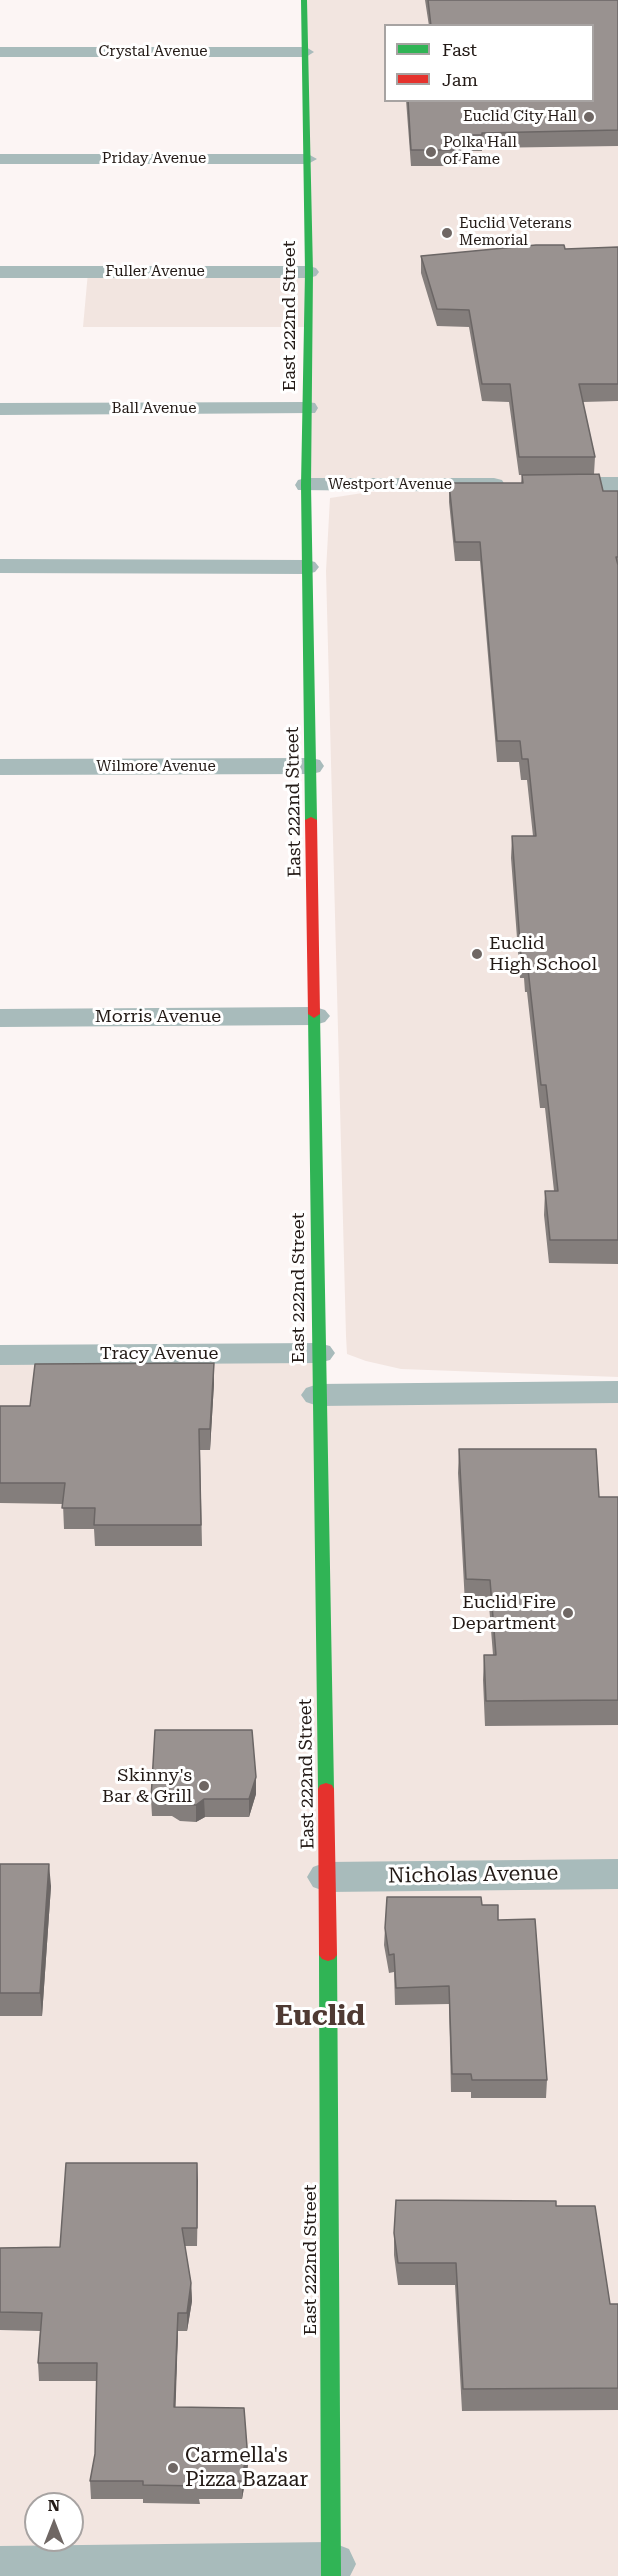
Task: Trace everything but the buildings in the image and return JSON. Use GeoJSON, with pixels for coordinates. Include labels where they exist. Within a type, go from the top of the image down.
{"type":"FeatureCollection","features":[{"type":"Feature","properties":{"kind":"street","name":"East 222nd Street"},"geometry":{"type":"LineString","coordinates":[[304,0],[309,272],[306,485],[327,1877],[331,2570]]}},
{"type":"Feature","properties":{"kind":"street","name":"Crystal Avenue"},"geometry":{"type":"LineString","coordinates":[[0,52],[306,52]]}},
{"type":"Feature","properties":{"kind":"street","name":"Priday Avenue"},"geometry":{"type":"LineString","coordinates":[[0,159],[308,159]]}},
{"type":"Feature","properties":{"kind":"street","name":"Fuller Avenue"},"geometry":{"type":"LineString","coordinates":[[0,272],[309,272]]}},
{"type":"Feature","properties":{"kind":"street","name":"Ball Avenue"},"geometry":{"type":"LineString","coordinates":[[0,409],[307,408]]}},
{"type":"Feature","properties":{"kind":"street","name":"Westport Avenue"},"geometry":{"type":"LineString","coordinates":[[306,485],[514,484]]}},
{"type":"Feature","properties":{"kind":"street"},"geometry":{"type":"LineString","coordinates":[[537,484],[618,484]]}},
{"type":"Feature","properties":{"kind":"street"},"geometry":{"type":"LineString","coordinates":[[0,567],[308,567]]}},
{"type":"Feature","properties":{"kind":"street","name":"Wilmore Avenue"},"geometry":{"type":"LineString","coordinates":[[0,767],[311,766]]}},
{"type":"Feature","properties":{"kind":"street","name":"Morris Avenue"},"geometry":{"type":"LineString","coordinates":[[0,1018],[315,1016]]}},
{"type":"Feature","properties":{"kind":"street","name":"Tracy Avenue"},"geometry":{"type":"LineString","coordinates":[[0,1355],[318,1353]]}},
{"type":"Feature","properties":{"kind":"street"},"geometry":{"type":"LineString","coordinates":[[318,1395],[618,1392]]}},
{"type":"Feature","properties":{"kind":"street","name":"Nicholas Avenue"},"geometry":{"type":"LineString","coordinates":[[327,1877],[618,1874]]}},
{"type":"Feature","properties":{"kind":"street"},"geometry":{"type":"LineString","coordinates":[[0,2568],[331,2570]]}},
{"type":"Feature","properties":{"kind":"shaded area"},"geometry":{"type":"Polygon","coordinates":[[[304,0],[618,0],[618,484],[306,485],[308,327],[83,327],[88,272],[309,271],[304,0]]]}},
{"type":"Feature","properties":{"kind":"shaded area","name":"Euclid High School"},"geometry":{"type":"Polygon","coordinates":[[[618,490],[618,1377],[401,1369],[366,1361],[347,1354],[346,1336],[326,571],[330,498],[369,492],[618,490]]]}},
{"type":"Feature","properties":{"kind":"shaded area"},"geometry":{"type":"Polygon","coordinates":[[[318,1353],[318,1395],[618,1393],[618,2576],[0,2576],[0,1355],[318,1353]]]}},
{"type":"Feature","properties":{"kind":"traffic: fast"},"geometry":{"type":"LineString","coordinates":[[304,0],[309,272],[306,485],[311,820]]}},
{"type":"Feature","properties":{"kind":"traffic: fast"},"geometry":{"type":"LineString","coordinates":[[314,1014],[326,1789]]}},
{"type":"Feature","properties":{"kind":"traffic: fast"},"geometry":{"type":"LineString","coordinates":[[328,1955],[331,2576]]}},
{"type":"Feature","properties":{"kind":"traffic: jam"},"geometry":{"type":"LineString","coordinates":[[311,820],[314,1014]]}},
{"type":"Feature","properties":{"kind":"traffic: jam"},"geometry":{"type":"LineString","coordinates":[[326,1789],[328,1955]]}},
{"type":"Feature","properties":{"kind":"place","name":"Euclid City Hall"},"geometry":{"type":"Point","coordinates":[589,117]}},
{"type":"Feature","properties":{"kind":"place","name":"Polka Hall of Fame"},"geometry":{"type":"Point","coordinates":[431,152]}},
{"type":"Feature","properties":{"kind":"place","name":"Euclid Veterans Memorial"},"geometry":{"type":"Point","coordinates":[447,233]}},
{"type":"Feature","properties":{"kind":"place","name":"Euclid High School"},"geometry":{"type":"Point","coordinates":[477,954]}},
{"type":"Feature","properties":{"kind":"place","name":"Euclid Fire Department"},"geometry":{"type":"Point","coordinates":[568,1613]}},
{"type":"Feature","properties":{"kind":"place","name":"Skinny's Bar & Grill"},"geometry":{"type":"Point","coordinates":[204,1786]}},
{"type":"Feature","properties":{"kind":"place","name":"Carmella's Pizza Bazaar"},"geometry":{"type":"Point","coordinates":[173,2468]}},
{"type":"Feature","properties":{"kind":"district","name":"Euclid"},"geometry":{"type":"Point","coordinates":[320,2017]}}]}
